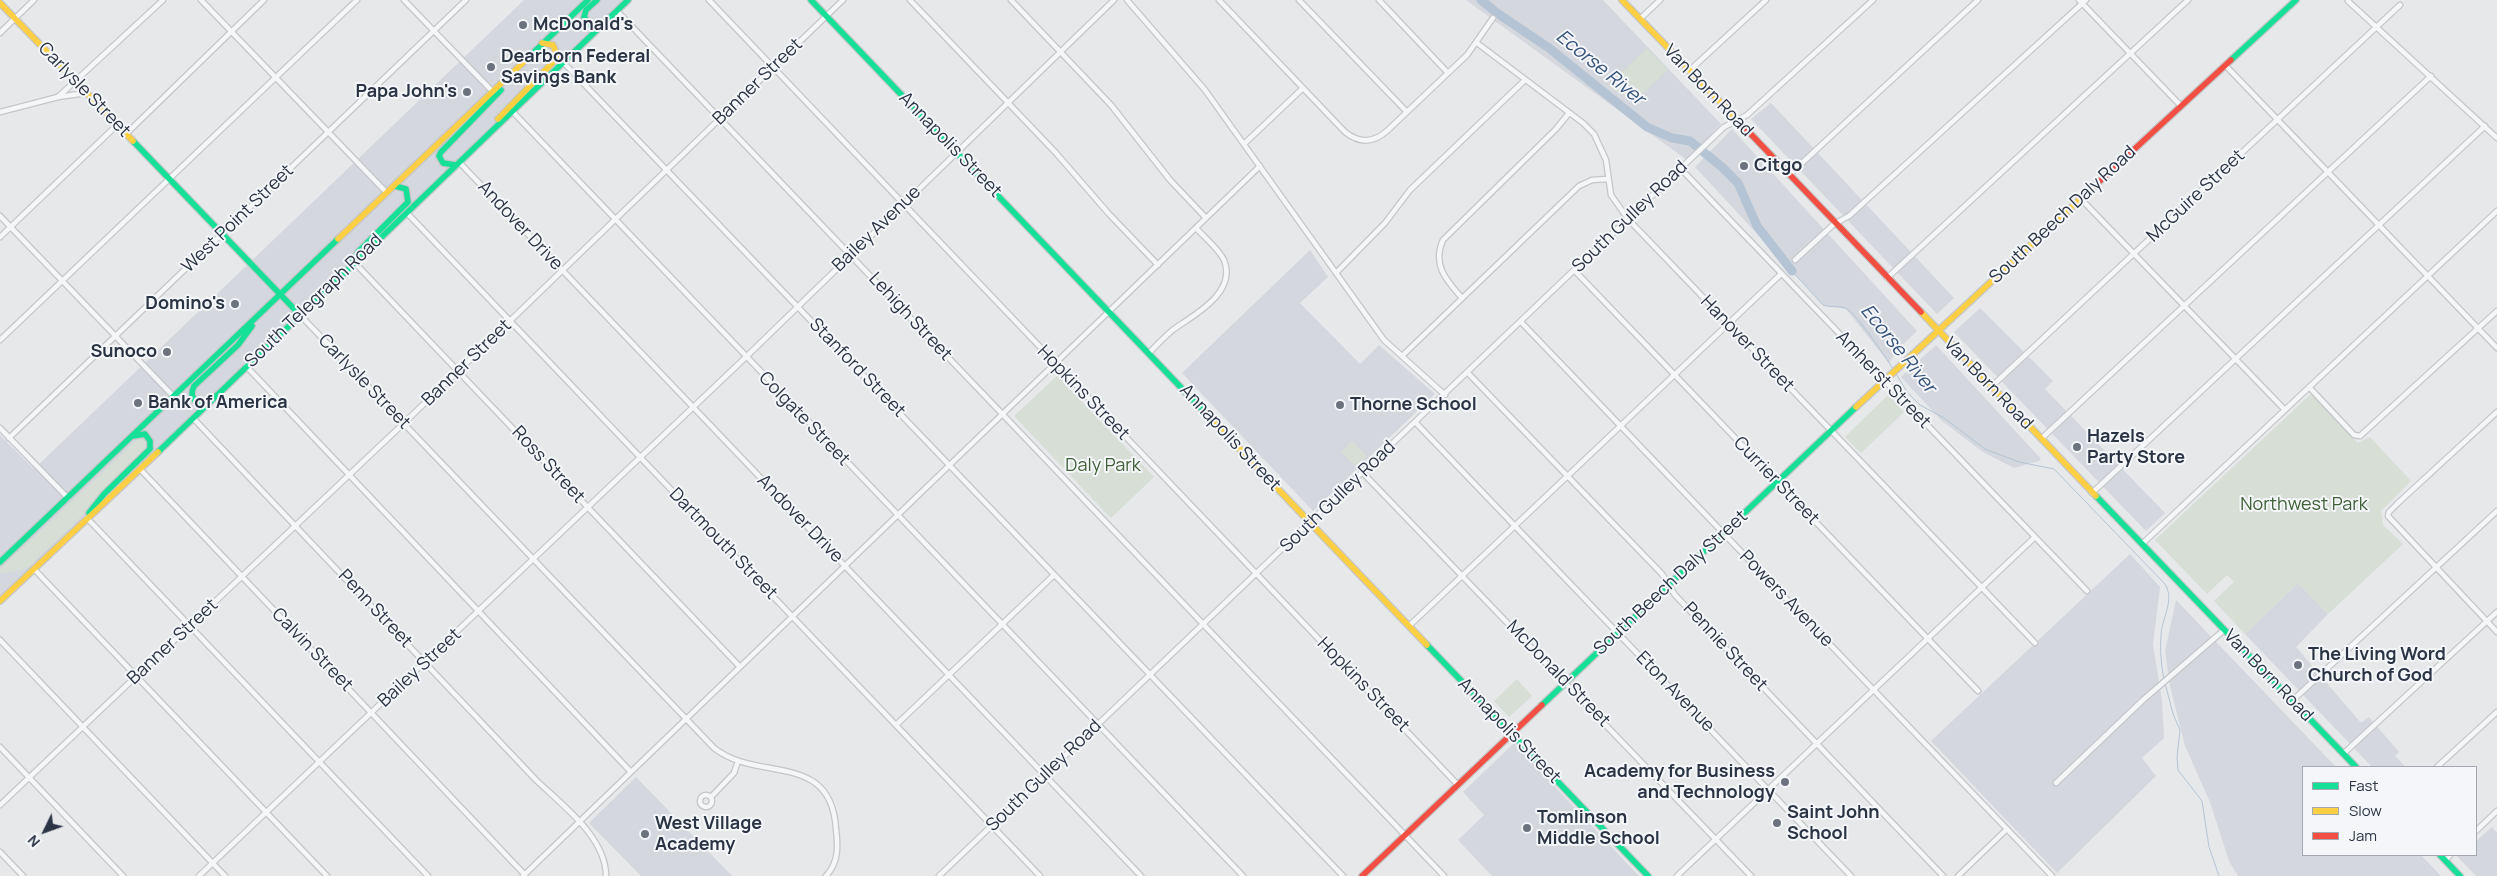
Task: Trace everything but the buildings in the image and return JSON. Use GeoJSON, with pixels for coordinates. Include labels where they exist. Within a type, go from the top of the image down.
{"type":"FeatureCollection","features":[{"type":"Feature","properties":{"kind":"main road","name":"South Telegraph Road"},"geometry":{"type":"LineString","coordinates":[[0,562],[281,296],[588,0]]}},
{"type":"Feature","properties":{"kind":"main road"},"geometry":{"type":"LineString","coordinates":[[597,0],[586,10],[584,17],[590,25],[600,26]]}},
{"type":"Feature","properties":{"kind":"main road","name":"South Telegraph Road"},"geometry":{"type":"LineString","coordinates":[[0,601],[246,366],[301,316],[628,0]]}},
{"type":"Feature","properties":{"kind":"main road","name":"Annapolis Street"},"geometry":{"type":"LineString","coordinates":[[811,0],[1648,876]]}},
{"type":"Feature","properties":{"kind":"main road","name":"Van Born Road"},"geometry":{"type":"LineString","coordinates":[[1622,0],[1834,224],[2355,766]]}},
{"type":"Feature","properties":{"kind":"main road","name":"South Beech Daly Road"},"geometry":{"type":"LineString","coordinates":[[1831,432],[1937,331],[2296,0]]}},
{"type":"Feature","properties":{"kind":"main road","name":"Carlysle Street"},"geometry":{"type":"LineString","coordinates":[[0,3],[301,316]]}},
{"type":"Feature","properties":{"kind":"main road"},"geometry":{"type":"LineString","coordinates":[[490,132],[507,108],[558,58],[554,45],[542,44]]}},
{"type":"Feature","properties":{"kind":"main road"},"geometry":{"type":"LineString","coordinates":[[457,164],[447,166],[439,156],[440,152],[486,106],[510,74]]}},
{"type":"Feature","properties":{"kind":"main road"},"geometry":{"type":"LineString","coordinates":[[348,269],[358,252],[408,202],[406,189],[395,186]]}},
{"type":"Feature","properties":{"kind":"main road"},"geometry":{"type":"LineString","coordinates":[[208,403],[198,403],[193,398],[192,391],[194,386],[238,345],[255,320]]}},
{"type":"Feature","properties":{"kind":"main road","name":"South Beech Daly Street"},"geometry":{"type":"LineString","coordinates":[[1512,734],[1831,432]]}},
{"type":"Feature","properties":{"kind":"main road"},"geometry":{"type":"LineString","coordinates":[[79,526],[104,494],[150,449],[150,441],[145,434],[133,436]]}},
{"type":"Feature","properties":{"kind":"main road"},"geometry":{"type":"LineString","coordinates":[[1362,876],[1512,734]]}},
{"type":"Feature","properties":{"kind":"main road"},"geometry":{"type":"LineString","coordinates":[[2441,856],[2460,876]]}},
{"type":"Feature","properties":{"kind":"street"},"geometry":{"type":"LineString","coordinates":[[0,32],[34,0]]}},
{"type":"Feature","properties":{"kind":"street"},"geometry":{"type":"LineString","coordinates":[[58,97],[162,0]]}},
{"type":"Feature","properties":{"kind":"street"},"geometry":{"type":"LineString","coordinates":[[201,0],[387,193]]}},
{"type":"Feature","properties":{"kind":"street"},"geometry":{"type":"LineString","coordinates":[[126,134],[264,0]]}},
{"type":"Feature","properties":{"kind":"street"},"geometry":{"type":"LineString","coordinates":[[0,340],[357,0]]}},
{"type":"Feature","properties":{"kind":"street"},"geometry":{"type":"LineString","coordinates":[[404,0],[493,92]]}},
{"type":"Feature","properties":{"kind":"street","name":"West Point Street"},"geometry":{"type":"LineString","coordinates":[[9,438],[223,235],[466,0]]}},
{"type":"Feature","properties":{"kind":"street","name":"Hopkins Street"},"geometry":{"type":"LineString","coordinates":[[709,0],[1458,784]]}},
{"type":"Feature","properties":{"kind":"street","name":"Banner Street"},"geometry":{"type":"LineString","coordinates":[[0,805],[459,371],[843,0]]}},
{"type":"Feature","properties":{"kind":"street"},"geometry":{"type":"LineString","coordinates":[[910,0],[1008,102],[1158,264]]}},
{"type":"Feature","properties":{"kind":"street"},"geometry":{"type":"LineString","coordinates":[[1011,0],[1112,105],[1170,180],[1206,218]]}},
{"type":"Feature","properties":{"kind":"street","name":"Bailey Avenue"},"geometry":{"type":"LineString","coordinates":[[640,458],[1114,0]]}},
{"type":"Feature","properties":{"kind":"street"},"geometry":{"type":"LineString","coordinates":[[1128,0],[1193,75],[1384,340],[1445,395]]}},
{"type":"Feature","properties":{"kind":"street"},"geometry":{"type":"LineString","coordinates":[[1219,0],[1345,132],[1360,140],[1379,138],[1477,43],[1494,18]]}},
{"type":"Feature","properties":{"kind":"street"},"geometry":{"type":"LineString","coordinates":[[1299,0],[1406,112]]}},
{"type":"Feature","properties":{"kind":"street"},"geometry":{"type":"LineString","coordinates":[[1379,0],[1448,72]]}},
{"type":"Feature","properties":{"kind":"street"},"geometry":{"type":"LineString","coordinates":[[1640,19],[1660,0]]}},
{"type":"Feature","properties":{"kind":"street"},"geometry":{"type":"LineString","coordinates":[[1690,71],[1766,0]]}},
{"type":"Feature","properties":{"kind":"street","name":"South Gulley Road"},"geometry":{"type":"LineString","coordinates":[[940,876],[1724,127],[1747,115],[1872,0]]}},
{"type":"Feature","properties":{"kind":"street"},"geometry":{"type":"LineString","coordinates":[[1789,176],[1978,0]]}},
{"type":"Feature","properties":{"kind":"street"},"geometry":{"type":"LineString","coordinates":[[1887,278],[2188,0]]}},
{"type":"Feature","properties":{"kind":"street"},"geometry":{"type":"LineString","coordinates":[[2348,0],[2497,138]]}},
{"type":"Feature","properties":{"kind":"street"},"geometry":{"type":"LineString","coordinates":[[1795,260],[1834,224],[1849,216],[2083,1],[2181,106]]}},
{"type":"Feature","properties":{"kind":"street","name":"McGuire Street"},"geometry":{"type":"LineString","coordinates":[[1991,387],[2400,4]]}},
{"type":"Feature","properties":{"kind":"street","name":"Lehigh Street"},"geometry":{"type":"LineString","coordinates":[[617,11],[1444,876]]}},
{"type":"Feature","properties":{"kind":"street","name":"Hanover Street"},"geometry":{"type":"LineString","coordinates":[[1477,43],[1588,128],[1599,142],[1606,160],[1608,179],[1614,200],[1628,219],[2035,643]]}},
{"type":"Feature","properties":{"kind":"street","name":"Stanford Street"},"geometry":{"type":"LineString","coordinates":[[563,62],[1343,876]]}},
{"type":"Feature","properties":{"kind":"street"},"geometry":{"type":"LineString","coordinates":[[2225,65],[2497,348]]}},
{"type":"Feature","properties":{"kind":"street"},"geometry":{"type":"LineString","coordinates":[[2041,439],[2431,76]]}},
{"type":"Feature","properties":{"kind":"street"},"geometry":{"type":"LineString","coordinates":[[1336,273],[1386,223],[1410,190],[1525,80]]}},
{"type":"Feature","properties":{"kind":"street"},"geometry":{"type":"LineString","coordinates":[[1244,144],[1303,88]]}},
{"type":"Feature","properties":{"kind":"street"},"geometry":{"type":"LineString","coordinates":[[0,112],[58,97],[86,93]]}},
{"type":"Feature","properties":{"kind":"street","name":"Colgate Street"},"geometry":{"type":"LineString","coordinates":[[512,111],[1097,726],[1243,876]]}},
{"type":"Feature","properties":{"kind":"street"},"geometry":{"type":"LineString","coordinates":[[1462,298],[1443,276],[1439,266],[1438,254],[1445,237],[1549,136],[1569,113]]}},
{"type":"Feature","properties":{"kind":"street"},"geometry":{"type":"LineString","coordinates":[[0,237],[117,125]]}},
{"type":"Feature","properties":{"kind":"street"},"geometry":{"type":"LineString","coordinates":[[2092,493],[2485,126]]}},
{"type":"Feature","properties":{"kind":"street","name":"Andover Drive"},"geometry":{"type":"LineString","coordinates":[[457,164],[693,407],[1141,876]]}},
{"type":"Feature","properties":{"kind":"street"},"geometry":{"type":"LineString","coordinates":[[524,875],[1260,166]]}},
{"type":"Feature","properties":{"kind":"street","name":"Amherst Street"},"geometry":{"type":"LineString","coordinates":[[1681,168],[2087,591]]}},
{"type":"Feature","properties":{"kind":"street"},"geometry":{"type":"LineString","coordinates":[[1402,356],[1579,186],[1592,180],[1608,179]]}},
{"type":"Feature","properties":{"kind":"street"},"geometry":{"type":"LineString","coordinates":[[2081,198],[2286,410]]}},
{"type":"Feature","properties":{"kind":"street"},"geometry":{"type":"LineString","coordinates":[[2142,544],[2497,211]]}},
{"type":"Feature","properties":{"kind":"street","name":"Dartmouth Street"},"geometry":{"type":"LineString","coordinates":[[407,213],[1040,876]]}},
{"type":"Feature","properties":{"kind":"street"},"geometry":{"type":"LineString","coordinates":[[0,216],[174,397]]}},
{"type":"Feature","properties":{"kind":"street"},"geometry":{"type":"LineString","coordinates":[[1149,353],[1173,330],[1201,311],[1218,294],[1224,284],[1226,271],[1223,258],[1196,228]]}},
{"type":"Feature","properties":{"kind":"street","name":"Ross Street"},"geometry":{"type":"LineString","coordinates":[[355,263],[740,667]]}},
{"type":"Feature","properties":{"kind":"street","name":"Currier Street"},"geometry":{"type":"LineString","coordinates":[[1575,271],[1978,691]]}},
{"type":"Feature","properties":{"kind":"street"},"geometry":{"type":"LineString","coordinates":[[1409,626],[1781,274]]}},
{"type":"Feature","properties":{"kind":"street"},"geometry":{"type":"LineString","coordinates":[[2309,387],[2354,434],[2363,435],[2497,311]]}},
{"type":"Feature","properties":{"kind":"street","name":"Carlysle Street"},"geometry":{"type":"LineString","coordinates":[[301,316],[721,753],[738,761],[802,775],[816,783],[825,792],[834,809],[838,845],[836,860],[826,876]]}},
{"type":"Feature","properties":{"kind":"street","name":"Powers Avenue"},"geometry":{"type":"LineString","coordinates":[[1521,322],[2052,876]]}},
{"type":"Feature","properties":{"kind":"street"},"geometry":{"type":"LineString","coordinates":[[246,366],[631,772]]}},
{"type":"Feature","properties":{"kind":"street","name":"Pennie Street"},"geometry":{"type":"LineString","coordinates":[[1468,372],[1662,574],[1675,594],[1943,876]]}},
{"type":"Feature","properties":{"kind":"street"},"geometry":{"type":"LineString","coordinates":[[2497,412],[2394,507],[2388,515],[2390,520],[2497,632]]}},
{"type":"Feature","properties":{"kind":"street","name":"Penn Street"},"geometry":{"type":"LineString","coordinates":[[193,417],[578,822],[597,844],[605,864],[606,876]]}},
{"type":"Feature","properties":{"kind":"street","name":"Eton Avenue"},"geometry":{"type":"LineString","coordinates":[[1416,423],[1851,876]]}},
{"type":"Feature","properties":{"kind":"street"},"geometry":{"type":"LineString","coordinates":[[0,428],[68,498]]}},
{"type":"Feature","properties":{"kind":"street","name":"Bailey Street"},"geometry":{"type":"LineString","coordinates":[[199,876],[640,458]]}},
{"type":"Feature","properties":{"kind":"street","name":"Calvin Street"},"geometry":{"type":"LineString","coordinates":[[140,469],[524,875]]}},
{"type":"Feature","properties":{"kind":"street","name":"McDonald Street"},"geometry":{"type":"LineString","coordinates":[[1363,473],[1751,876]]}},
{"type":"Feature","properties":{"kind":"street"},"geometry":{"type":"LineString","coordinates":[[2292,701],[2497,511]]}},
{"type":"Feature","properties":{"kind":"street"},"geometry":{"type":"LineString","coordinates":[[87,518],[428,876]]}},
{"type":"Feature","properties":{"kind":"street"},"geometry":{"type":"LineString","coordinates":[[1677,876],[2035,537]]}},
{"type":"Feature","properties":{"kind":"street"},"geometry":{"type":"LineString","coordinates":[[34,569],[327,876]]}},
{"type":"Feature","properties":{"kind":"street"},"geometry":{"type":"LineString","coordinates":[[896,725],[1054,575]]}},
{"type":"Feature","properties":{"kind":"street"},"geometry":{"type":"LineString","coordinates":[[2343,754],[2497,612]]}},
{"type":"Feature","properties":{"kind":"street"},"geometry":{"type":"LineString","coordinates":[[2056,783],[2169,677],[2224,630]]}},
{"type":"Feature","properties":{"kind":"street"},"geometry":{"type":"LineString","coordinates":[[0,640],[225,876]]}},
{"type":"Feature","properties":{"kind":"street"},"geometry":{"type":"LineString","coordinates":[[2438,766],[2497,712]]}},
{"type":"Feature","properties":{"kind":"street"},"geometry":{"type":"LineString","coordinates":[[0,747],[123,876]]}},
{"type":"Feature","properties":{"kind":"street"},"geometry":{"type":"LineString","coordinates":[[711,797],[734,774],[738,761]]}},
{"type":"Feature","properties":{"kind":"street"},"geometry":{"type":"LineString","coordinates":[[2477,830],[2497,811]]}},
{"type":"Feature","properties":{"kind":"street"},"geometry":{"type":"LineString","coordinates":[[1958,876],[2007,829]]}},
{"type":"Feature","properties":{"kind":"street"},"geometry":{"type":"LineString","coordinates":[[0,852],[23,876]]}},
{"type":"Feature","properties":{"kind":"street"},"geometry":{"type":"LineString","coordinates":[[2445,861],[2449,856]]}},
{"type":"Feature","properties":{"kind":"shaded area"},"geometry":{"type":"Polygon","coordinates":[[[524,0],[628,0],[0,602],[0,435],[34,469],[524,0]]]}},
{"type":"Feature","properties":{"kind":"shaded area"},"geometry":{"type":"Polygon","coordinates":[[[1466,0],[1603,0],[1721,124],[1687,160],[1466,0]]]}},
{"type":"Feature","properties":{"kind":"shaded area"},"geometry":{"type":"Polygon","coordinates":[[[1771,103],[1954,298],[1937,314],[1751,119],[1771,103]]]}},
{"type":"Feature","properties":{"kind":"shaded area"},"geometry":{"type":"Polygon","coordinates":[[[1732,129],[1917,331],[1899,348],[1889,363],[1846,309],[1823,305],[1695,167],[1732,129]]]}},
{"type":"Feature","properties":{"kind":"shaded area"},"geometry":{"type":"Polygon","coordinates":[[[1310,250],[1328,277],[1300,303],[1360,364],[1379,345],[1435,394],[1313,511],[1182,373],[1310,250]]]}},
{"type":"Feature","properties":{"kind":"shaded area"},"geometry":{"type":"Polygon","coordinates":[[[1980,308],[2053,381],[2045,389],[2165,513],[2146,531],[1954,332],[1980,308]]]}},
{"type":"Feature","properties":{"kind":"shaded area"},"geometry":{"type":"Polygon","coordinates":[[[1936,345],[2041,459],[2039,461],[2014,468],[1983,452],[1942,421],[1901,377],[1936,345]]]}},
{"type":"Feature","properties":{"kind":"shaded area"},"geometry":{"type":"Polygon","coordinates":[[[2130,554],[2160,587],[2153,644],[2162,701],[2164,738],[2142,758],[2156,776],[2057,873],[1931,741],[2130,554]]]}},
{"type":"Feature","properties":{"kind":"shaded area"},"geometry":{"type":"Polygon","coordinates":[[[2298,583],[2328,614],[2296,647],[2361,723],[2369,717],[2399,752],[2395,756],[2405,766],[2371,766],[2245,634],[2298,583]]]}},
{"type":"Feature","properties":{"kind":"shaded area"},"geometry":{"type":"Polygon","coordinates":[[[2176,600],[2335,766],[2302,766],[2302,856],[2422,856],[2441,876],[2238,876],[2229,861],[2210,802],[2185,746],[2170,686],[2165,651],[2176,600]]]}},
{"type":"Feature","properties":{"kind":"shaded area"},"geometry":{"type":"Polygon","coordinates":[[[1514,743],[1639,876],[1492,876],[1458,840],[1484,815],[1463,792],[1514,743]]]}},
{"type":"Feature","properties":{"kind":"shaded area","name":"West Village Academy"},"geometry":{"type":"Polygon","coordinates":[[[636,777],[732,876],[641,876],[589,823],[636,777]]]}},
{"type":"Feature","properties":{"kind":"shaded area"},"geometry":{"type":"Polygon","coordinates":[[[2492,827],[2497,833],[2497,876],[2476,876],[2457,856],[2477,856],[2477,840],[2492,827]]]}},
{"type":"Feature","properties":{"kind":"green space"},"geometry":{"type":"Polygon","coordinates":[[[1647,48],[1668,70],[1634,102],[1608,86],[1647,48]]]}},
{"type":"Feature","properties":{"kind":"green space","name":"Daly Park"},"geometry":{"type":"Polygon","coordinates":[[[1057,376],[1154,477],[1111,518],[1014,416],[1057,376]]]}},
{"type":"Feature","properties":{"kind":"green space","name":"Northwest Park"},"geometry":{"type":"Polygon","coordinates":[[[2311,394],[2358,443],[2370,437],[2411,481],[2381,511],[2383,525],[2403,544],[2328,614],[2298,583],[2245,634],[2214,601],[2234,582],[2227,575],[2207,594],[2155,540],[2311,394]]]}},
{"type":"Feature","properties":{"kind":"green space"},"geometry":{"type":"Polygon","coordinates":[[[1888,395],[1904,412],[1861,453],[1845,437],[1888,395]]]}},
{"type":"Feature","properties":{"kind":"green space"},"geometry":{"type":"Polygon","coordinates":[[[139,438],[145,442],[146,448],[71,527],[26,569],[0,574],[0,569],[139,438]]]}},
{"type":"Feature","properties":{"kind":"green space"},"geometry":{"type":"Polygon","coordinates":[[[1352,441],[1367,456],[1356,467],[1341,452],[1352,441]]]}},
{"type":"Feature","properties":{"kind":"green space"},"geometry":{"type":"Polygon","coordinates":[[[1517,679],[1532,696],[1509,717],[1494,701],[1517,679]]]}},
{"type":"Feature","properties":{"kind":"waterway","name":"Ecorse River"},"geometry":{"type":"LineString","coordinates":[[1481,0],[1549,48],[1647,127],[1672,138],[1690,141],[1722,167],[1738,183],[1757,226],[1792,271]]}},
{"type":"Feature","properties":{"kind":"waterway","name":"Ecorse River"},"geometry":{"type":"LineString","coordinates":[[1792,271],[1823,305],[1844,308],[1852,313],[1893,369]]}},
{"type":"Feature","properties":{"kind":"waterway","name":"Ecorse River"},"geometry":{"type":"LineString","coordinates":[[1895,372],[1907,392],[1920,405],[1944,418],[1985,449],[2019,462],[2054,469],[2165,584],[2169,596],[2161,635],[2164,679]]}},
{"type":"Feature","properties":{"kind":"waterway","name":"Ecorse River"},"geometry":{"type":"LineString","coordinates":[[2165,683],[2173,714],[2180,730],[2177,757],[2178,770],[2202,801],[2209,847],[2219,876]]}},
{"type":"Feature","properties":{"kind":"traffic: fast"},"geometry":{"type":"LineString","coordinates":[[531,55],[588,0]]}},
{"type":"Feature","properties":{"kind":"traffic: fast"},"geometry":{"type":"LineString","coordinates":[[597,0],[586,10],[584,17],[590,25],[600,26]]}},
{"type":"Feature","properties":{"kind":"traffic: fast"},"geometry":{"type":"LineString","coordinates":[[158,452],[628,0]]}},
{"type":"Feature","properties":{"kind":"traffic: fast"},"geometry":{"type":"LineString","coordinates":[[811,0],[1213,421]]}},
{"type":"Feature","properties":{"kind":"traffic: fast"},"geometry":{"type":"LineString","coordinates":[[2231,60],[2296,0]]}},
{"type":"Feature","properties":{"kind":"traffic: fast"},"geometry":{"type":"LineString","coordinates":[[455,165],[443,163],[439,156],[441,152],[501,90]]}},
{"type":"Feature","properties":{"kind":"traffic: fast"},"geometry":{"type":"LineString","coordinates":[[133,141],[301,316]]}},
{"type":"Feature","properties":{"kind":"traffic: fast"},"geometry":{"type":"LineString","coordinates":[[353,261],[358,252],[408,202],[406,189],[395,186]]}},
{"type":"Feature","properties":{"kind":"traffic: fast"},"geometry":{"type":"LineString","coordinates":[[0,562],[338,239]]}},
{"type":"Feature","properties":{"kind":"traffic: fast"},"geometry":{"type":"LineString","coordinates":[[207,403],[198,403],[194,399],[192,393],[194,386],[238,345],[252,326]]}},
{"type":"Feature","properties":{"kind":"traffic: fast"},"geometry":{"type":"LineString","coordinates":[[1542,705],[1856,407]]}},
{"type":"Feature","properties":{"kind":"traffic: fast"},"geometry":{"type":"LineString","coordinates":[[89,513],[104,494],[150,449],[150,441],[145,434],[133,436]]}},
{"type":"Feature","properties":{"kind":"traffic: fast"},"geometry":{"type":"LineString","coordinates":[[2096,496],[2355,766]]}},
{"type":"Feature","properties":{"kind":"traffic: fast"},"geometry":{"type":"LineString","coordinates":[[1427,645],[1648,876]]}},
{"type":"Feature","properties":{"kind":"traffic: fast"},"geometry":{"type":"LineString","coordinates":[[2441,856],[2460,876]]}},
{"type":"Feature","properties":{"kind":"traffic: slow"},"geometry":{"type":"LineString","coordinates":[[1622,0],[1746,129]]}},
{"type":"Feature","properties":{"kind":"traffic: slow"},"geometry":{"type":"LineString","coordinates":[[0,3],[133,141]]}},
{"type":"Feature","properties":{"kind":"traffic: slow"},"geometry":{"type":"LineString","coordinates":[[498,119],[558,57],[553,45],[542,43]]}},
{"type":"Feature","properties":{"kind":"traffic: slow"},"geometry":{"type":"LineString","coordinates":[[338,239],[531,55]]}},
{"type":"Feature","properties":{"kind":"traffic: slow"},"geometry":{"type":"LineString","coordinates":[[1856,407],[2088,192]]}},
{"type":"Feature","properties":{"kind":"traffic: slow"},"geometry":{"type":"LineString","coordinates":[[1921,312],[2096,496]]}},
{"type":"Feature","properties":{"kind":"traffic: slow"},"geometry":{"type":"LineString","coordinates":[[1213,421],[1427,645]]}},
{"type":"Feature","properties":{"kind":"traffic: slow"},"geometry":{"type":"LineString","coordinates":[[0,601],[158,452]]}},
{"type":"Feature","properties":{"kind":"traffic: jam"},"geometry":{"type":"LineString","coordinates":[[2088,192],[2231,60]]}},
{"type":"Feature","properties":{"kind":"traffic: jam"},"geometry":{"type":"LineString","coordinates":[[1746,129],[1921,312]]}},
{"type":"Feature","properties":{"kind":"traffic: jam"},"geometry":{"type":"LineString","coordinates":[[1362,876],[1542,705]]}},
{"type":"Feature","properties":{"kind":"place","name":"McDonald's"},"geometry":{"type":"Point","coordinates":[523,25]}},
{"type":"Feature","properties":{"kind":"place","name":"Dearborn Federal Savings Bank"},"geometry":{"type":"Point","coordinates":[491,67]}},
{"type":"Feature","properties":{"kind":"place","name":"Papa John's"},"geometry":{"type":"Point","coordinates":[467,92]}},
{"type":"Feature","properties":{"kind":"place","name":"Citgo"},"geometry":{"type":"Point","coordinates":[1744,166]}},
{"type":"Feature","properties":{"kind":"place","name":"Domino's"},"geometry":{"type":"Point","coordinates":[235,304]}},
{"type":"Feature","properties":{"kind":"place","name":"Sunoco"},"geometry":{"type":"Point","coordinates":[167,352]}},
{"type":"Feature","properties":{"kind":"place","name":"Bank of America"},"geometry":{"type":"Point","coordinates":[138,403]}},
{"type":"Feature","properties":{"kind":"place","name":"Thorne School"},"geometry":{"type":"Point","coordinates":[1340,405]}},
{"type":"Feature","properties":{"kind":"place","name":"Hazels Party Store"},"geometry":{"type":"Point","coordinates":[2077,447]}},
{"type":"Feature","properties":{"kind":"place","name":"The Living Word Church of God"},"geometry":{"type":"Point","coordinates":[2298,665]}},
{"type":"Feature","properties":{"kind":"place","name":"Academy for Business and Technology"},"geometry":{"type":"Point","coordinates":[1785,782]}},
{"type":"Feature","properties":{"kind":"place","name":"Saint John School"},"geometry":{"type":"Point","coordinates":[1777,823]}},
{"type":"Feature","properties":{"kind":"place","name":"Tomlinson Middle School"},"geometry":{"type":"Point","coordinates":[1527,828]}},
{"type":"Feature","properties":{"kind":"place","name":"West Village Academy"},"geometry":{"type":"Point","coordinates":[645,834]}}]}
